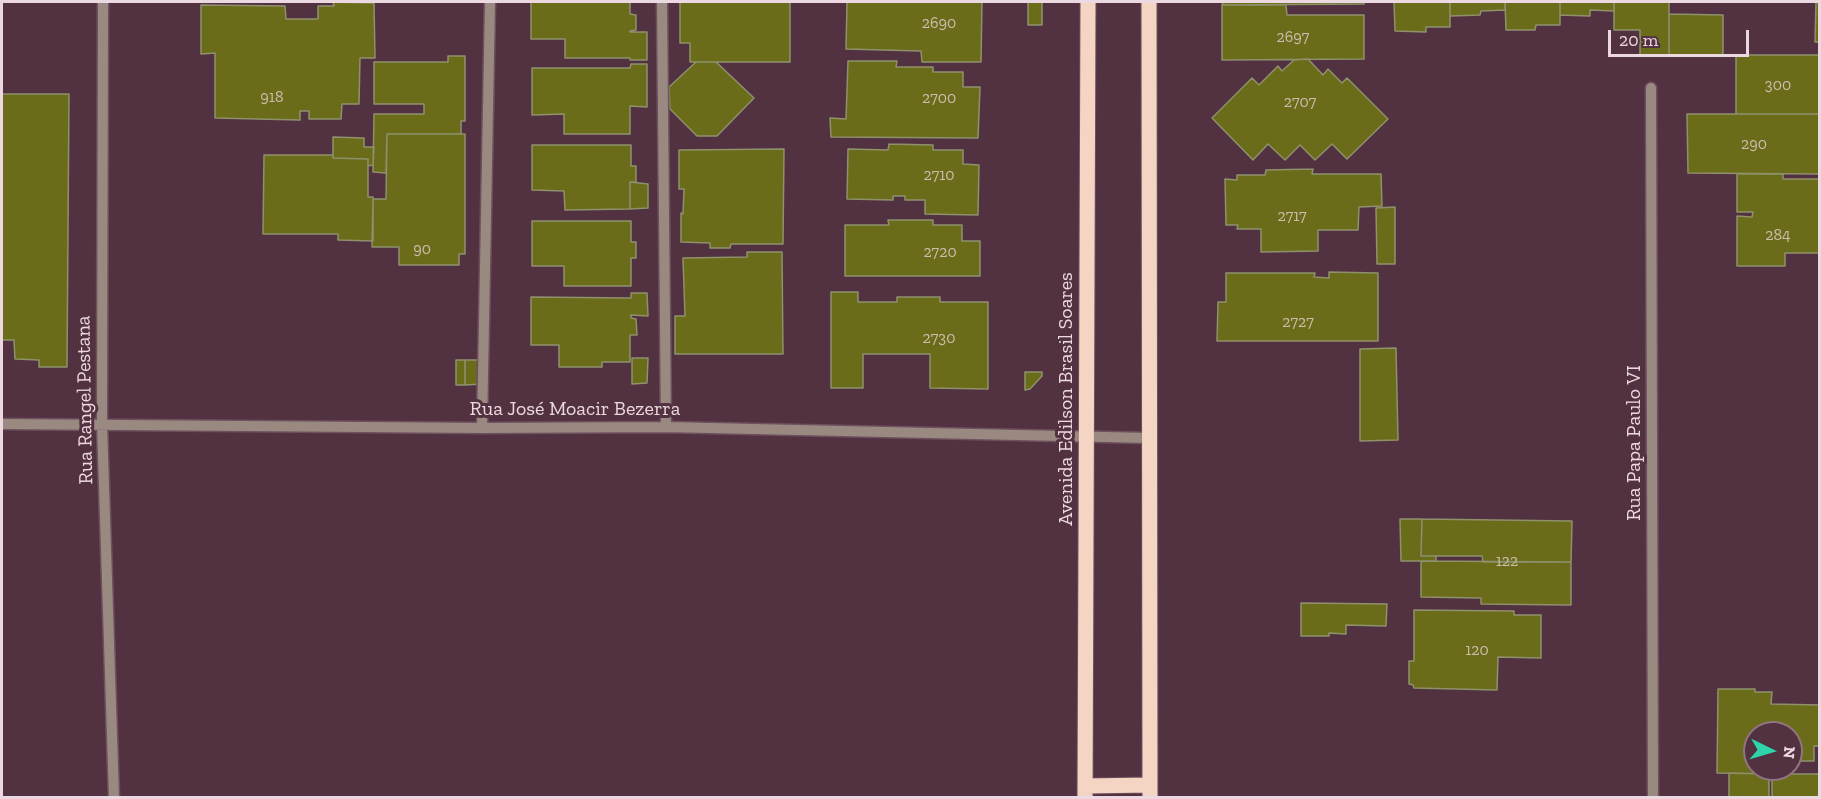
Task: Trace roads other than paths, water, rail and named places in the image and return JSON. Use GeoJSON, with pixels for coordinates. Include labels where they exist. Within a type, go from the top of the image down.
{"type":"FeatureCollection","features":[{"type":"Feature","properties":{"kind":"main road","name":"Avenida Edilson Brasil Soares"},"geometry":{"type":"LineString","coordinates":[[1084,792],[1088,2]]}},
{"type":"Feature","properties":{"kind":"main road"},"geometry":{"type":"LineString","coordinates":[[1084,792],[1150,791],[1149,2]]}},
{"type":"Feature","properties":{"kind":"street","name":"Rua Rangel Pestana"},"geometry":{"type":"LineString","coordinates":[[103,2],[102,424],[114,798]]}},
{"type":"Feature","properties":{"kind":"street"},"geometry":{"type":"LineString","coordinates":[[482,428],[490,2]]}},
{"type":"Feature","properties":{"kind":"street"},"geometry":{"type":"LineString","coordinates":[[662,2],[666,427]]}},
{"type":"Feature","properties":{"kind":"street","name":"Rua Papa Paulo VI"},"geometry":{"type":"LineString","coordinates":[[1651,88],[1653,798]]}},
{"type":"Feature","properties":{"kind":"street","name":"Rua José Moacir Bezerra"},"geometry":{"type":"LineString","coordinates":[[2,424],[482,428],[666,427],[1149,438]]}}]}
